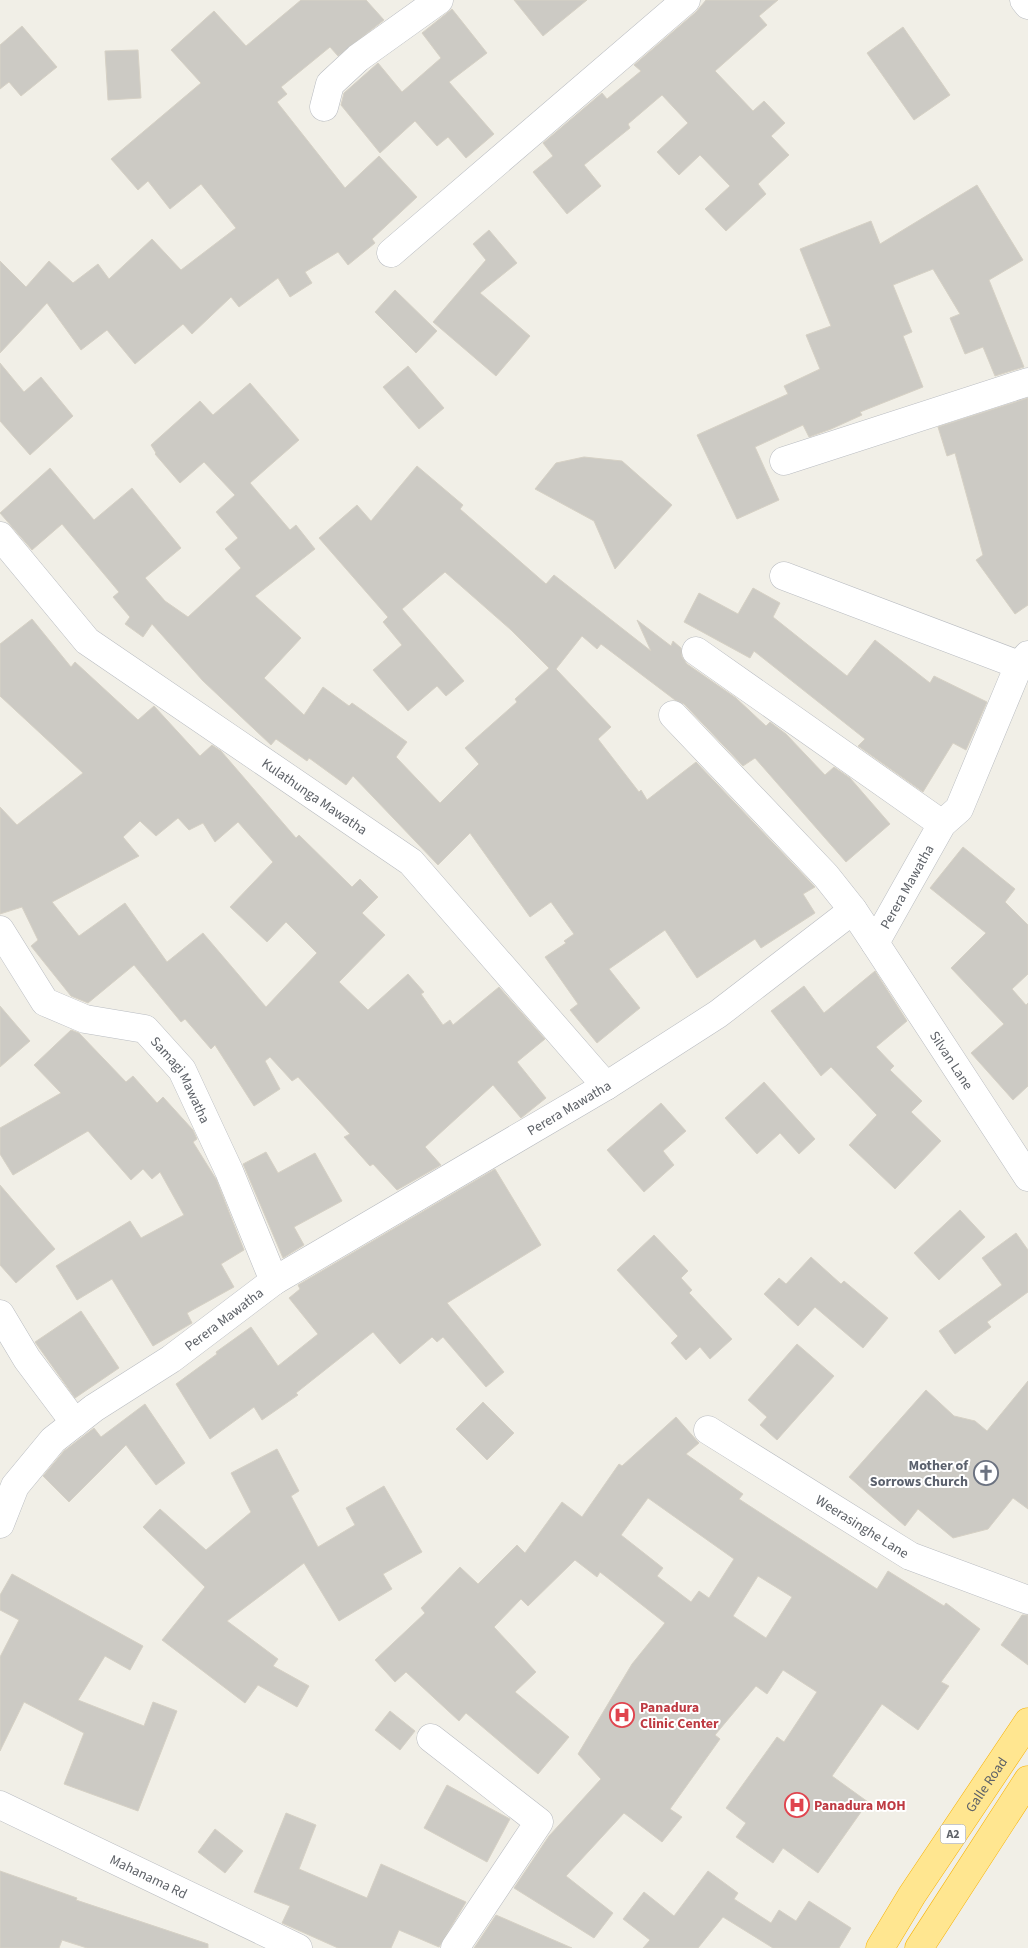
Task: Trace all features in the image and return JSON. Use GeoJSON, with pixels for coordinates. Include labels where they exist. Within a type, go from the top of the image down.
{"type":"FeatureCollection","features":[{"type":"Feature","properties":{"kind":"highway","name":"Galle Road"},"geometry":{"type":"LineString","coordinates":[[880,1948],[912,1895],[1028,1722]]}},
{"type":"Feature","properties":{"kind":"highway","name":"A2"},"geometry":{"type":"LineString","coordinates":[[919,1948],[1028,1780]]}},
{"type":"Feature","properties":{"kind":"street"},"geometry":{"type":"LineString","coordinates":[[324,107],[330,84],[358,58],[440,0]]}},
{"type":"Feature","properties":{"kind":"street"},"geometry":{"type":"LineString","coordinates":[[391,254],[686,0]]}},
{"type":"Feature","properties":{"kind":"street"},"geometry":{"type":"LineString","coordinates":[[1024,0],[1028,5]]}},
{"type":"Feature","properties":{"kind":"street"},"geometry":{"type":"LineString","coordinates":[[784,460],[1028,382]]}},
{"type":"Feature","properties":{"kind":"street","name":"Kulathunga Mawatha"},"geometry":{"type":"LineString","coordinates":[[0,536],[87,641],[411,862],[606,1086]]}},
{"type":"Feature","properties":{"kind":"street"},"geometry":{"type":"LineString","coordinates":[[784,576],[1023,660]]}},
{"type":"Feature","properties":{"kind":"street"},"geometry":{"type":"LineString","coordinates":[[696,651],[942,824]]}},
{"type":"Feature","properties":{"kind":"street","name":"Perera Mawatha"},"geometry":{"type":"LineString","coordinates":[[0,1524],[15,1486],[53,1440],[94,1408],[171,1359],[274,1281],[606,1086],[718,1014],[853,910],[875,943],[942,824],[959,809],[1023,660]]}},
{"type":"Feature","properties":{"kind":"street"},"geometry":{"type":"LineString","coordinates":[[673,715],[826,876],[853,910]]}},
{"type":"Feature","properties":{"kind":"street","name":"Samagi Mawatha"},"geometry":{"type":"LineString","coordinates":[[0,930],[45,1002],[85,1019],[145,1029],[182,1070],[230,1171],[274,1281]]}},
{"type":"Feature","properties":{"kind":"street","name":"Silvan Lane"},"geometry":{"type":"LineString","coordinates":[[875,943],[1028,1177]]}},
{"type":"Feature","properties":{"kind":"street"},"geometry":{"type":"LineString","coordinates":[[0,1314],[27,1359],[75,1423]]}},
{"type":"Feature","properties":{"kind":"street","name":"Weerasinghe Lane"},"geometry":{"type":"LineString","coordinates":[[708,1430],[910,1556],[1028,1600]]}},
{"type":"Feature","properties":{"kind":"street"},"geometry":{"type":"LineString","coordinates":[[431,1738],[539,1822],[456,1948]]}},
{"type":"Feature","properties":{"kind":"street","name":"Mahanama Rd"},"geometry":{"type":"LineString","coordinates":[[0,1805],[298,1948]]}},
{"type":"Feature","properties":{"kind":"building"},"geometry":{"type":"Polygon","coordinates":[[[301,0],[366,0],[384,20],[338,56],[330,47],[281,87],[287,94],[277,102],[345,188],[379,156],[417,197],[372,239],[375,243],[348,265],[338,252],[305,272],[312,283],[290,297],[278,278],[239,307],[231,297],[192,334],[183,324],[135,364],[107,330],[81,350],[47,303],[0,353],[0,261],[26,287],[49,261],[73,283],[98,264],[109,279],[152,239],[181,270],[236,228],[201,184],[170,209],[148,181],[138,190],[111,159],[201,83],[171,50],[214,11],[246,46],[301,0]]]}},
{"type":"Feature","properties":{"kind":"building"},"geometry":{"type":"Polygon","coordinates":[[[514,0],[587,0],[543,36],[514,0]]]}},
{"type":"Feature","properties":{"kind":"building"},"geometry":{"type":"Polygon","coordinates":[[[706,0],[778,0],[759,16],[767,25],[715,71],[753,111],[764,101],[785,123],[771,136],[789,155],[758,184],[766,194],[726,231],[705,209],[730,186],[700,155],[679,175],[657,152],[688,123],[662,95],[628,124],[630,128],[584,165],[601,186],[567,214],[533,172],[553,156],[543,143],[602,93],[607,99],[641,71],[634,65],[696,12],[706,0]]]}},
{"type":"Feature","properties":{"kind":"building"},"geometry":{"type":"Polygon","coordinates":[[[452,9],[487,53],[449,82],[494,134],[466,158],[448,137],[437,146],[415,121],[380,153],[341,105],[344,93],[378,63],[402,92],[441,58],[422,33],[452,9]]]}},
{"type":"Feature","properties":{"kind":"building"},"geometry":{"type":"Polygon","coordinates":[[[22,26],[57,67],[21,96],[9,82],[0,89],[0,45],[22,26]]]}},
{"type":"Feature","properties":{"kind":"building"},"geometry":{"type":"Polygon","coordinates":[[[903,27],[950,95],[914,120],[867,53],[903,27]]]}},
{"type":"Feature","properties":{"kind":"building"},"geometry":{"type":"Polygon","coordinates":[[[138,50],[141,98],[108,100],[105,51],[138,50]]]}},
{"type":"Feature","properties":{"kind":"building"},"geometry":{"type":"Polygon","coordinates":[[[977,185],[1023,260],[989,280],[1024,367],[995,376],[983,347],[965,354],[950,318],[960,314],[933,269],[893,285],[912,332],[903,336],[923,387],[860,412],[862,415],[809,437],[803,425],[755,447],[779,500],[737,519],[697,435],[788,394],[784,386],[820,369],[806,335],[831,326],[800,249],[871,221],[880,244],[977,185]]]}},
{"type":"Feature","properties":{"kind":"building"},"geometry":{"type":"Polygon","coordinates":[[[489,230],[517,263],[480,293],[530,336],[496,376],[433,322],[486,260],[473,244],[489,230]]]}},
{"type":"Feature","properties":{"kind":"building"},"geometry":{"type":"Polygon","coordinates":[[[395,290],[437,331],[416,353],[375,312],[395,290]]]}},
{"type":"Feature","properties":{"kind":"building"},"geometry":{"type":"Polygon","coordinates":[[[0,363],[24,392],[41,377],[73,416],[30,455],[0,421],[0,363]]]}},
{"type":"Feature","properties":{"kind":"building"},"geometry":{"type":"Polygon","coordinates":[[[408,366],[444,408],[419,429],[383,387],[408,366]]]}},
{"type":"Feature","properties":{"kind":"building"},"geometry":{"type":"Polygon","coordinates":[[[250,383],[299,440],[250,483],[290,530],[296,525],[315,549],[255,596],[301,638],[264,678],[304,715],[323,687],[349,706],[352,703],[407,742],[396,757],[440,803],[479,764],[465,748],[517,702],[515,699],[549,668],[511,630],[445,572],[402,609],[464,681],[446,696],[437,686],[408,711],[373,670],[402,645],[383,622],[388,617],[319,538],[357,505],[371,521],[417,466],[463,505],[460,509],[546,584],[554,575],[651,651],[637,620],[671,646],[673,641],[681,648],[682,657],[687,664],[736,698],[766,726],[770,722],[786,734],[825,775],[834,767],[850,778],[890,824],[846,862],[755,758],[743,766],[684,704],[675,700],[601,644],[597,649],[582,636],[556,669],[611,727],[598,739],[639,792],[641,790],[647,800],[696,762],[815,887],[803,894],[815,913],[761,948],[755,939],[697,978],[665,930],[609,969],[640,1008],[597,1043],[570,1010],[578,1004],[545,957],[566,943],[564,941],[574,934],[551,902],[530,917],[470,833],[438,865],[353,776],[346,785],[309,758],[307,761],[276,739],[271,745],[203,681],[152,624],[143,637],[125,624],[130,617],[113,597],[119,592],[62,524],[32,550],[0,513],[50,468],[94,520],[132,488],[181,548],[145,578],[165,601],[188,617],[241,568],[225,549],[238,538],[216,512],[235,495],[204,462],[180,483],[155,454],[151,445],[200,401],[213,415],[250,383]]]}},
{"type":"Feature","properties":{"kind":"building"},"geometry":{"type":"Polygon","coordinates":[[[1028,398],[1028,605],[1015,614],[976,560],[983,555],[955,453],[947,456],[938,427],[1028,398]]]}},
{"type":"Feature","properties":{"kind":"building"},"geometry":{"type":"Polygon","coordinates":[[[584,457],[622,461],[672,505],[615,569],[594,521],[535,489],[556,463],[584,457]]]}},
{"type":"Feature","properties":{"kind":"building"},"geometry":{"type":"Polygon","coordinates":[[[753,588],[780,603],[773,617],[847,676],[875,640],[930,683],[934,676],[987,702],[966,750],[953,743],[923,792],[858,746],[865,739],[754,651],[750,658],[684,622],[699,593],[738,614],[753,588]]]}},
{"type":"Feature","properties":{"kind":"building"},"geometry":{"type":"Polygon","coordinates":[[[32,619],[71,667],[75,662],[138,720],[154,706],[200,756],[212,745],[221,751],[296,838],[299,835],[352,887],[360,879],[378,897],[362,913],[385,935],[339,982],[368,1010],[408,974],[424,992],[421,994],[443,1025],[450,1020],[453,1025],[499,987],[545,1039],[517,1062],[546,1098],[521,1118],[493,1085],[425,1147],[441,1165],[397,1190],[373,1164],[370,1166],[344,1137],[350,1134],[298,1077],[292,1081],[270,1057],[265,1061],[280,1089],[254,1106],[215,1045],[211,1049],[185,1019],[181,1022],[134,965],[88,1003],[71,996],[31,946],[38,940],[22,907],[0,914],[0,807],[17,825],[83,773],[0,696],[0,644],[32,619]],[[178,818],[156,836],[140,821],[123,837],[139,856],[52,902],[79,936],[125,903],[167,962],[203,933],[266,1007],[317,953],[286,922],[267,942],[230,907],[273,862],[238,822],[215,842],[203,823],[189,830],[178,818]]]}},
{"type":"Feature","properties":{"kind":"building"},"geometry":{"type":"Polygon","coordinates":[[[963,847],[1015,889],[1005,902],[1028,925],[1028,974],[1012,989],[1026,1005],[1028,1003],[1028,1086],[1013,1100],[971,1053],[1004,1024],[951,968],[986,933],[930,888],[963,847]]]}},
{"type":"Feature","properties":{"kind":"building"},"geometry":{"type":"Polygon","coordinates":[[[875,971],[907,1021],[876,1047],[894,1066],[890,1070],[922,1101],[911,1112],[941,1141],[895,1189],[849,1145],[877,1115],[831,1067],[821,1076],[771,1011],[804,986],[824,1013],[875,971]]]}},
{"type":"Feature","properties":{"kind":"building"},"geometry":{"type":"Polygon","coordinates":[[[0,1006],[30,1041],[0,1067],[0,1006]]]}},
{"type":"Feature","properties":{"kind":"building"},"geometry":{"type":"Polygon","coordinates":[[[71,1030],[79,1033],[126,1082],[133,1076],[157,1103],[163,1097],[193,1130],[197,1139],[193,1142],[216,1179],[244,1250],[221,1264],[234,1287],[187,1313],[192,1323],[153,1346],[112,1279],[77,1300],[56,1266],[130,1221],[141,1238],[184,1215],[160,1172],[152,1179],[143,1169],[131,1180],[88,1131],[13,1175],[0,1154],[0,1128],[61,1093],[34,1065],[71,1030]]]}},
{"type":"Feature","properties":{"kind":"building"},"geometry":{"type":"Polygon","coordinates":[[[764,1082],[815,1139],[799,1154],[780,1133],[757,1154],[725,1118],[764,1082]]]}},
{"type":"Feature","properties":{"kind":"building"},"geometry":{"type":"Polygon","coordinates":[[[661,1103],[686,1131],[663,1151],[674,1165],[644,1192],[607,1150],[661,1103]]]}},
{"type":"Feature","properties":{"kind":"building"},"geometry":{"type":"Polygon","coordinates":[[[266,1152],[278,1173],[315,1153],[342,1201],[294,1227],[304,1245],[283,1258],[243,1164],[266,1152]]]}},
{"type":"Feature","properties":{"kind":"building"},"geometry":{"type":"Polygon","coordinates":[[[495,1169],[541,1245],[447,1303],[504,1372],[486,1387],[443,1337],[437,1342],[432,1337],[400,1364],[373,1332],[296,1393],[298,1395],[262,1420],[254,1407],[210,1439],[176,1384],[251,1327],[278,1366],[318,1334],[289,1298],[300,1289],[298,1285],[495,1169]]]}},
{"type":"Feature","properties":{"kind":"building"},"geometry":{"type":"Polygon","coordinates":[[[0,1185],[55,1249],[16,1283],[0,1265],[0,1185]]]}},
{"type":"Feature","properties":{"kind":"building"},"geometry":{"type":"Polygon","coordinates":[[[960,1210],[985,1237],[939,1280],[914,1253],[960,1210]]]}},
{"type":"Feature","properties":{"kind":"building"},"geometry":{"type":"Polygon","coordinates":[[[1016,1233],[1028,1250],[1028,1292],[987,1322],[991,1327],[955,1354],[939,1331],[1002,1285],[982,1258],[1016,1233]]]}},
{"type":"Feature","properties":{"kind":"building"},"geometry":{"type":"Polygon","coordinates":[[[654,1235],[688,1271],[681,1278],[692,1290],[689,1293],[732,1339],[710,1359],[700,1347],[686,1360],[671,1343],[678,1336],[617,1270],[654,1235]]]}},
{"type":"Feature","properties":{"kind":"building"},"geometry":{"type":"Polygon","coordinates":[[[811,1257],[841,1284],[844,1281],[888,1318],[863,1348],[815,1307],[798,1326],[764,1294],[779,1278],[786,1284],[811,1257]]]}},
{"type":"Feature","properties":{"kind":"building"},"geometry":{"type":"Polygon","coordinates":[[[81,1311],[119,1368],[75,1398],[35,1342],[81,1311]]]}},
{"type":"Feature","properties":{"kind":"building"},"geometry":{"type":"Polygon","coordinates":[[[797,1344],[834,1376],[777,1440],[760,1425],[767,1417],[748,1400],[797,1344]]]}},
{"type":"Feature","properties":{"kind":"building"},"geometry":{"type":"Polygon","coordinates":[[[1028,1381],[1028,1509],[1013,1498],[988,1529],[953,1538],[918,1509],[905,1526],[849,1477],[926,1390],[954,1416],[975,1421],[987,1431],[1028,1381]]]}},
{"type":"Feature","properties":{"kind":"building"},"geometry":{"type":"Polygon","coordinates":[[[483,1402],[514,1433],[487,1460],[456,1429],[483,1402]]]}},
{"type":"Feature","properties":{"kind":"building"},"geometry":{"type":"Polygon","coordinates":[[[145,1404],[185,1463],[156,1485],[126,1445],[69,1502],[43,1476],[64,1451],[94,1428],[101,1437],[145,1404]]]}},
{"type":"Feature","properties":{"kind":"building"},"geometry":{"type":"Polygon","coordinates":[[[676,1417],[699,1443],[686,1454],[743,1494],[739,1499],[877,1589],[888,1571],[944,1606],[946,1603],[980,1629],[941,1682],[949,1686],[918,1730],[882,1704],[832,1776],[868,1802],[818,1873],[783,1848],[773,1863],[736,1837],[746,1823],[726,1808],[777,1737],[784,1742],[817,1692],[783,1670],[767,1694],[756,1686],[715,1735],[720,1739],[670,1809],[682,1817],[662,1842],[624,1813],[566,1876],[613,1913],[594,1938],[514,1888],[549,1836],[601,1779],[578,1754],[632,1664],[665,1623],[600,1572],[597,1577],[575,1560],[528,1606],[521,1599],[494,1627],[536,1672],[515,1692],[569,1737],[538,1774],[466,1713],[459,1721],[406,1672],[395,1682],[375,1660],[425,1613],[421,1608],[460,1567],[478,1584],[517,1545],[525,1553],[562,1502],[582,1517],[619,1464],[622,1466],[676,1417]],[[648,1498],[621,1535],[663,1568],[657,1576],[691,1602],[699,1591],[709,1598],[734,1559],[648,1498]],[[758,1576],[733,1616],[766,1638],[792,1597],[758,1576]]]}},
{"type":"Feature","properties":{"kind":"building"},"geometry":{"type":"Polygon","coordinates":[[[277,1449],[299,1491],[291,1496],[318,1547],[355,1525],[346,1508],[384,1486],[422,1552],[383,1574],[392,1589],[339,1621],[304,1563],[227,1621],[278,1659],[273,1666],[309,1686],[297,1707],[258,1685],[245,1703],[162,1640],[205,1587],[143,1527],[160,1509],[206,1550],[251,1512],[231,1473],[277,1449]]]}},
{"type":"Feature","properties":{"kind":"building"},"geometry":{"type":"Polygon","coordinates":[[[12,1574],[143,1646],[130,1670],[105,1656],[78,1700],[144,1726],[153,1702],[177,1711],[138,1811],[64,1784],[84,1733],[24,1702],[0,1751],[0,1657],[19,1620],[0,1610],[0,1595],[12,1574]]]}},
{"type":"Feature","properties":{"kind":"building"},"geometry":{"type":"Polygon","coordinates":[[[1022,1615],[1028,1615],[1028,1665],[1001,1645],[1022,1615]]]}},
{"type":"Feature","properties":{"kind":"building"},"geometry":{"type":"Polygon","coordinates":[[[390,1711],[415,1731],[400,1750],[375,1730],[390,1711]]]}},
{"type":"Feature","properties":{"kind":"building"},"geometry":{"type":"Polygon","coordinates":[[[447,1785],[510,1819],[487,1862],[424,1828],[447,1785]]]}},
{"type":"Feature","properties":{"kind":"building"},"geometry":{"type":"Polygon","coordinates":[[[286,1813],[316,1825],[299,1869],[367,1898],[381,1864],[466,1902],[439,1947],[399,1930],[391,1948],[338,1948],[282,1923],[290,1906],[254,1892],[286,1813]]]}},
{"type":"Feature","properties":{"kind":"building"},"geometry":{"type":"Polygon","coordinates":[[[215,1829],[243,1851],[225,1873],[198,1852],[215,1829]]]}},
{"type":"Feature","properties":{"kind":"building"},"geometry":{"type":"Polygon","coordinates":[[[0,1871],[77,1898],[76,1900],[208,1944],[208,1948],[87,1948],[62,1940],[59,1948],[0,1948],[0,1871]]]}},
{"type":"Feature","properties":{"kind":"building"},"geometry":{"type":"Polygon","coordinates":[[[708,1871],[738,1893],[734,1899],[771,1923],[779,1910],[796,1921],[809,1901],[851,1928],[839,1948],[773,1948],[723,1917],[698,1948],[643,1948],[650,1940],[623,1919],[644,1892],[674,1916],[708,1871]]]}},
{"type":"Feature","properties":{"kind":"building"},"geometry":{"type":"Polygon","coordinates":[[[496,1915],[572,1948],[474,1948],[496,1915]]]}},
{"type":"Feature","properties":{"kind":"place","name":"Mother of Sorrows Church"},"geometry":{"type":"Point","coordinates":[986,1473]}},
{"type":"Feature","properties":{"kind":"place","name":"Panadura Clinic Center"},"geometry":{"type":"Point","coordinates":[622,1715]}},
{"type":"Feature","properties":{"kind":"place","name":"Panadura MOH"},"geometry":{"type":"Point","coordinates":[797,1805]}}]}
